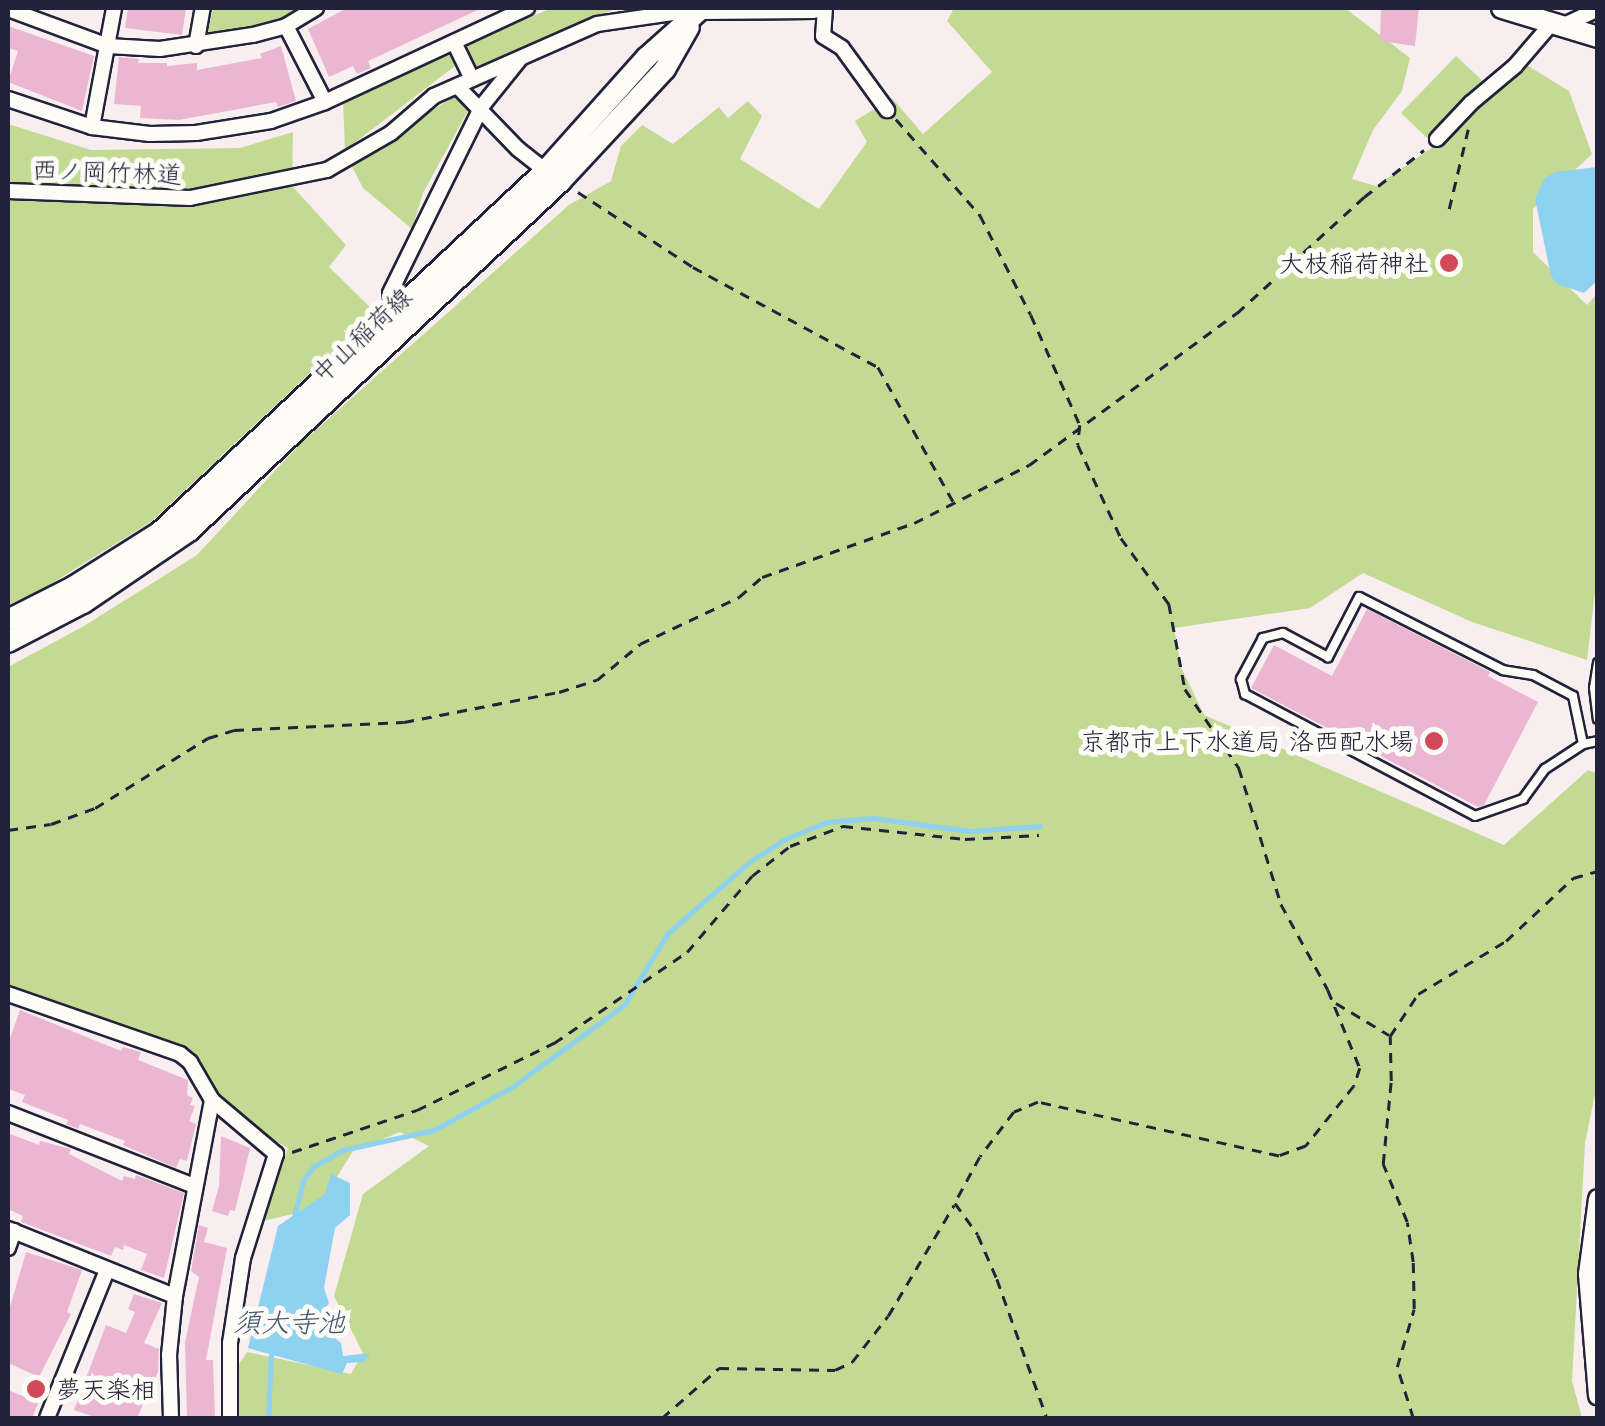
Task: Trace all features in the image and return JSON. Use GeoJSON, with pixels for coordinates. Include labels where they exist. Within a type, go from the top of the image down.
{"type":"FeatureCollection","features":[{"type":"Feature","properties":{"kind":"main road"},"geometry":{"type":"LineString","coordinates":[[701,8],[814,8]]}},
{"type":"Feature","properties":{"kind":"main road","name":"中山稲荷線"},"geometry":{"type":"LineString","coordinates":[[8,642],[83,603],[189,531],[664,69],[701,8]]}},
{"type":"Feature","properties":{"kind":"main road"},"geometry":{"type":"LineString","coordinates":[[1502,8],[1598,38]]}},
{"type":"Feature","properties":{"kind":"main road","name":"中山稲荷線"},"geometry":{"type":"LineString","coordinates":[[8,620],[74,587],[160,532],[394,314],[553,176]]}},
{"type":"Feature","properties":{"kind":"street"},"geometry":{"type":"LineString","coordinates":[[92,126],[114,8]]}},
{"type":"Feature","properties":{"kind":"street"},"geometry":{"type":"LineString","coordinates":[[196,46],[203,8]]}},
{"type":"Feature","properties":{"kind":"street"},"geometry":{"type":"LineString","coordinates":[[17,10],[108,46],[196,46],[286,26],[316,8]]}},
{"type":"Feature","properties":{"kind":"street"},"geometry":{"type":"LineString","coordinates":[[8,100],[92,126],[150,134],[196,133],[271,122],[325,102],[527,8]]}},
{"type":"Feature","properties":{"kind":"street","name":"西ノ岡竹林道"},"geometry":{"type":"LineString","coordinates":[[8,191],[190,198],[264,186],[327,170],[368,149],[434,96],[523,56],[597,24],[701,8]]}},
{"type":"Feature","properties":{"kind":"street"},"geometry":{"type":"LineString","coordinates":[[825,8],[823,36],[842,48],[888,110]]}},
{"type":"Feature","properties":{"kind":"street"},"geometry":{"type":"LineString","coordinates":[[1437,140],[1471,103],[1557,25],[1598,9]]}},
{"type":"Feature","properties":{"kind":"street"},"geometry":{"type":"LineString","coordinates":[[286,26],[325,102]]}},
{"type":"Feature","properties":{"kind":"street"},"geometry":{"type":"LineString","coordinates":[[454,42],[465,83],[518,149],[553,176]]}},
{"type":"Feature","properties":{"kind":"street"},"geometry":{"type":"LineString","coordinates":[[394,314],[390,293],[482,106],[523,56]]}},
{"type":"Feature","properties":{"kind":"street"},"geometry":{"type":"LineString","coordinates":[[8,994],[180,1054],[190,1062],[212,1100],[276,1154],[243,1258],[230,1344],[230,1418]]}},
{"type":"Feature","properties":{"kind":"street"},"geometry":{"type":"LineString","coordinates":[[172,1418],[168,1355],[194,1186],[213,1116],[212,1100]]}},
{"type":"Feature","properties":{"kind":"street"},"geometry":{"type":"LineString","coordinates":[[8,1113],[194,1186]]}},
{"type":"Feature","properties":{"kind":"street"},"geometry":{"type":"LineString","coordinates":[[1598,1200],[1588,1274],[1598,1396]]}},
{"type":"Feature","properties":{"kind":"street"},"geometry":{"type":"LineString","coordinates":[[8,1248],[11,1230],[176,1296]]}},
{"type":"Feature","properties":{"kind":"street"},"geometry":{"type":"LineString","coordinates":[[47,1418],[107,1270]]}},
{"type":"Feature","properties":{"kind":"lane"},"geometry":{"type":"LineString","coordinates":[[1583,744],[1573,696],[1534,674],[1503,670],[1359,597],[1328,656],[1283,633],[1263,638],[1241,679],[1246,694],[1475,816],[1523,799],[1545,768],[1583,744],[1598,741]]}},
{"type":"Feature","properties":{"kind":"lane"},"geometry":{"type":"LineString","coordinates":[[1598,663],[1598,719]]}},
{"type":"Feature","properties":{"kind":"path"},"geometry":{"type":"LineString","coordinates":[[1448,210],[1471,103]]}},
{"type":"Feature","properties":{"kind":"path"},"geometry":{"type":"LineString","coordinates":[[662,1418],[719,1368],[835,1370],[852,1362],[888,1316],[998,1130],[1014,1112],[1038,1102],[1255,1154],[1278,1156],[1306,1146],[1354,1086],[1360,1068],[1328,990],[1280,904],[1239,768],[1185,688],[1169,604],[1121,538],[1078,445],[1080,425],[980,215],[888,110]]}},
{"type":"Feature","properties":{"kind":"path"},"geometry":{"type":"LineString","coordinates":[[8,830],[52,824],[95,808],[208,738],[234,730],[404,722],[453,709],[559,692],[597,680],[640,644],[739,597],[762,577],[914,523],[1028,466],[1237,312],[1364,197],[1437,140]]}},
{"type":"Feature","properties":{"kind":"path"},"geometry":{"type":"LineString","coordinates":[[553,176],[693,267],[878,367],[954,502]]}},
{"type":"Feature","properties":{"kind":"path"},"geometry":{"type":"LineString","coordinates":[[276,1154],[310,1150],[417,1110],[554,1042],[687,952],[752,876],[790,846],[842,826],[965,839],[1040,836]]}},
{"type":"Feature","properties":{"kind":"path"},"geometry":{"type":"LineString","coordinates":[[1413,1418],[1397,1367],[1414,1309],[1412,1262],[1407,1222],[1383,1164],[1392,1080],[1390,1036],[1418,994],[1506,941],[1573,878],[1598,871]]}},
{"type":"Feature","properties":{"kind":"path"},"geometry":{"type":"LineString","coordinates":[[1328,990],[1331,1000],[1390,1036]]}},
{"type":"Feature","properties":{"kind":"path"},"geometry":{"type":"LineString","coordinates":[[956,1203],[978,1235],[997,1279],[1048,1418]]}},
{"type":"Feature","properties":{"kind":"green space"},"geometry":{"type":"Polygon","coordinates":[[[213,8],[307,8],[283,26],[207,39],[213,8]]]}},
{"type":"Feature","properties":{"kind":"green space"},"geometry":{"type":"Polygon","coordinates":[[[552,8],[617,8],[476,70],[464,45],[552,8]]]}},
{"type":"Feature","properties":{"kind":"green space"},"geometry":{"type":"Polygon","coordinates":[[[954,8],[1345,8],[1410,58],[1402,91],[1373,130],[1352,179],[1376,186],[1440,142],[1525,64],[1569,91],[1592,154],[1533,209],[1533,252],[1587,305],[1597,294],[1598,567],[1587,660],[1472,622],[1363,573],[1310,608],[1174,628],[1181,667],[1204,715],[1504,845],[1588,770],[1597,773],[1598,1079],[1585,1143],[1572,1381],[1582,1418],[238,1418],[233,1373],[247,1352],[351,1374],[363,1353],[334,1296],[363,1194],[429,1146],[400,1132],[353,1151],[325,1196],[297,1213],[263,1221],[288,1148],[258,1132],[226,1103],[187,1049],[8,990],[8,667],[84,626],[197,555],[300,444],[569,205],[611,181],[621,146],[642,125],[673,144],[719,107],[728,118],[748,101],[762,116],[740,159],[819,209],[867,142],[855,121],[892,98],[923,134],[992,72],[947,21],[954,8]]]}},
{"type":"Feature","properties":{"kind":"green space"},"geometry":{"type":"Polygon","coordinates":[[[452,51],[455,66],[345,150],[343,101],[452,51]]]}},
{"type":"Feature","properties":{"kind":"green space"},"geometry":{"type":"Polygon","coordinates":[[[1456,56],[1485,83],[1428,139],[1401,113],[1456,56]]]}},
{"type":"Feature","properties":{"kind":"green space"},"geometry":{"type":"Polygon","coordinates":[[[457,95],[470,107],[423,193],[412,229],[363,188],[349,161],[457,95]]]}},
{"type":"Feature","properties":{"kind":"green space"},"geometry":{"type":"Polygon","coordinates":[[[8,124],[91,150],[240,148],[293,132],[292,186],[346,245],[329,267],[375,312],[152,521],[41,590],[8,605],[8,124]]]}},
{"type":"Feature","properties":{"kind":"water"},"geometry":{"type":"Polygon","coordinates":[[[1597,167],[1597,281],[1584,293],[1557,284],[1551,276],[1535,199],[1545,178],[1556,172],[1597,167]]]}},
{"type":"Feature","properties":{"kind":"water","name":"須大寺池"},"geometry":{"type":"Polygon","coordinates":[[[331,1174],[350,1183],[350,1215],[335,1228],[324,1288],[329,1303],[322,1313],[323,1328],[341,1343],[343,1356],[370,1353],[364,1362],[347,1363],[342,1374],[248,1348],[278,1226],[325,1194],[331,1174]]]}},
{"type":"Feature","properties":{"kind":"building"},"geometry":{"type":"Polygon","coordinates":[[[128,8],[186,8],[182,35],[125,28],[128,8]]]}},
{"type":"Feature","properties":{"kind":"building"},"geometry":{"type":"Polygon","coordinates":[[[347,8],[482,8],[368,61],[371,68],[357,74],[353,66],[329,77],[308,29],[347,8]]]}},
{"type":"Feature","properties":{"kind":"building"},"geometry":{"type":"Polygon","coordinates":[[[1381,8],[1419,8],[1415,46],[1380,41],[1381,8]]]}},
{"type":"Feature","properties":{"kind":"building"},"geometry":{"type":"Polygon","coordinates":[[[8,26],[94,56],[82,111],[8,82],[18,51],[8,48],[8,26]]]}},
{"type":"Feature","properties":{"kind":"building"},"geometry":{"type":"Polygon","coordinates":[[[281,46],[296,101],[278,107],[276,102],[179,120],[140,118],[141,106],[114,104],[119,57],[167,66],[197,63],[197,70],[262,58],[260,54],[281,46]]]}},
{"type":"Feature","properties":{"kind":"building","name":"京都市上下水道局 洛西配水場"},"geometry":{"type":"Polygon","coordinates":[[[1367,609],[1490,672],[1488,676],[1538,702],[1484,805],[1478,807],[1251,688],[1274,645],[1332,676],[1367,609]]]}},
{"type":"Feature","properties":{"kind":"building"},"geometry":{"type":"Polygon","coordinates":[[[20,1010],[121,1051],[123,1047],[141,1052],[138,1060],[188,1080],[187,1095],[193,1098],[190,1105],[195,1106],[189,1121],[196,1124],[187,1161],[180,1159],[176,1168],[123,1145],[125,1141],[80,1124],[78,1129],[66,1124],[68,1120],[22,1102],[25,1095],[8,1089],[8,1044],[20,1010]]]}},
{"type":"Feature","properties":{"kind":"building"},"geometry":{"type":"Polygon","coordinates":[[[8,1133],[39,1145],[40,1141],[71,1149],[69,1154],[122,1181],[124,1176],[135,1179],[136,1175],[184,1193],[164,1278],[141,1270],[147,1254],[124,1245],[123,1250],[115,1247],[111,1256],[21,1222],[23,1216],[8,1209],[8,1133]]]}},
{"type":"Feature","properties":{"kind":"building"},"geometry":{"type":"Polygon","coordinates":[[[221,1136],[250,1148],[235,1211],[230,1210],[228,1216],[212,1211],[219,1186],[221,1136]]]}},
{"type":"Feature","properties":{"kind":"building"},"geometry":{"type":"Polygon","coordinates":[[[199,1225],[208,1228],[204,1242],[227,1248],[206,1360],[213,1360],[215,1418],[187,1418],[185,1342],[199,1277],[191,1271],[199,1225]]]}},
{"type":"Feature","properties":{"kind":"building"},"geometry":{"type":"Polygon","coordinates":[[[26,1252],[82,1270],[67,1312],[71,1314],[39,1377],[8,1363],[8,1314],[26,1252]]]}},
{"type":"Feature","properties":{"kind":"building"},"geometry":{"type":"Polygon","coordinates":[[[134,1294],[162,1303],[144,1343],[159,1349],[158,1372],[137,1418],[97,1418],[74,1410],[106,1325],[126,1333],[135,1312],[128,1309],[134,1294]]]}},
{"type":"Feature","properties":{"kind":"building"},"geometry":{"type":"Polygon","coordinates":[[[33,1378],[46,1384],[32,1418],[8,1418],[8,1390],[25,1397],[33,1378]]]}},
{"type":"Feature","properties":{"kind":"waterway"},"geometry":{"type":"LineString","coordinates":[[294,1217],[303,1180],[313,1167],[343,1150],[434,1130],[512,1087],[624,1005],[668,933],[749,862],[787,838],[827,822],[873,818],[970,831],[1040,826]]}},
{"type":"Feature","properties":{"kind":"waterway"},"geometry":{"type":"LineString","coordinates":[[268,1418],[271,1354]]}},
{"type":"Feature","properties":{"kind":"place","name":"大枝稲荷神社"},"geometry":{"type":"Point","coordinates":[1449,263]}},
{"type":"Feature","properties":{"kind":"place","name":"京都市上下水道局 洛西配水場"},"geometry":{"type":"Point","coordinates":[1434,741]}},
{"type":"Feature","properties":{"kind":"place","name":"夢天楽相"},"geometry":{"type":"Point","coordinates":[36,1389]}}]}
